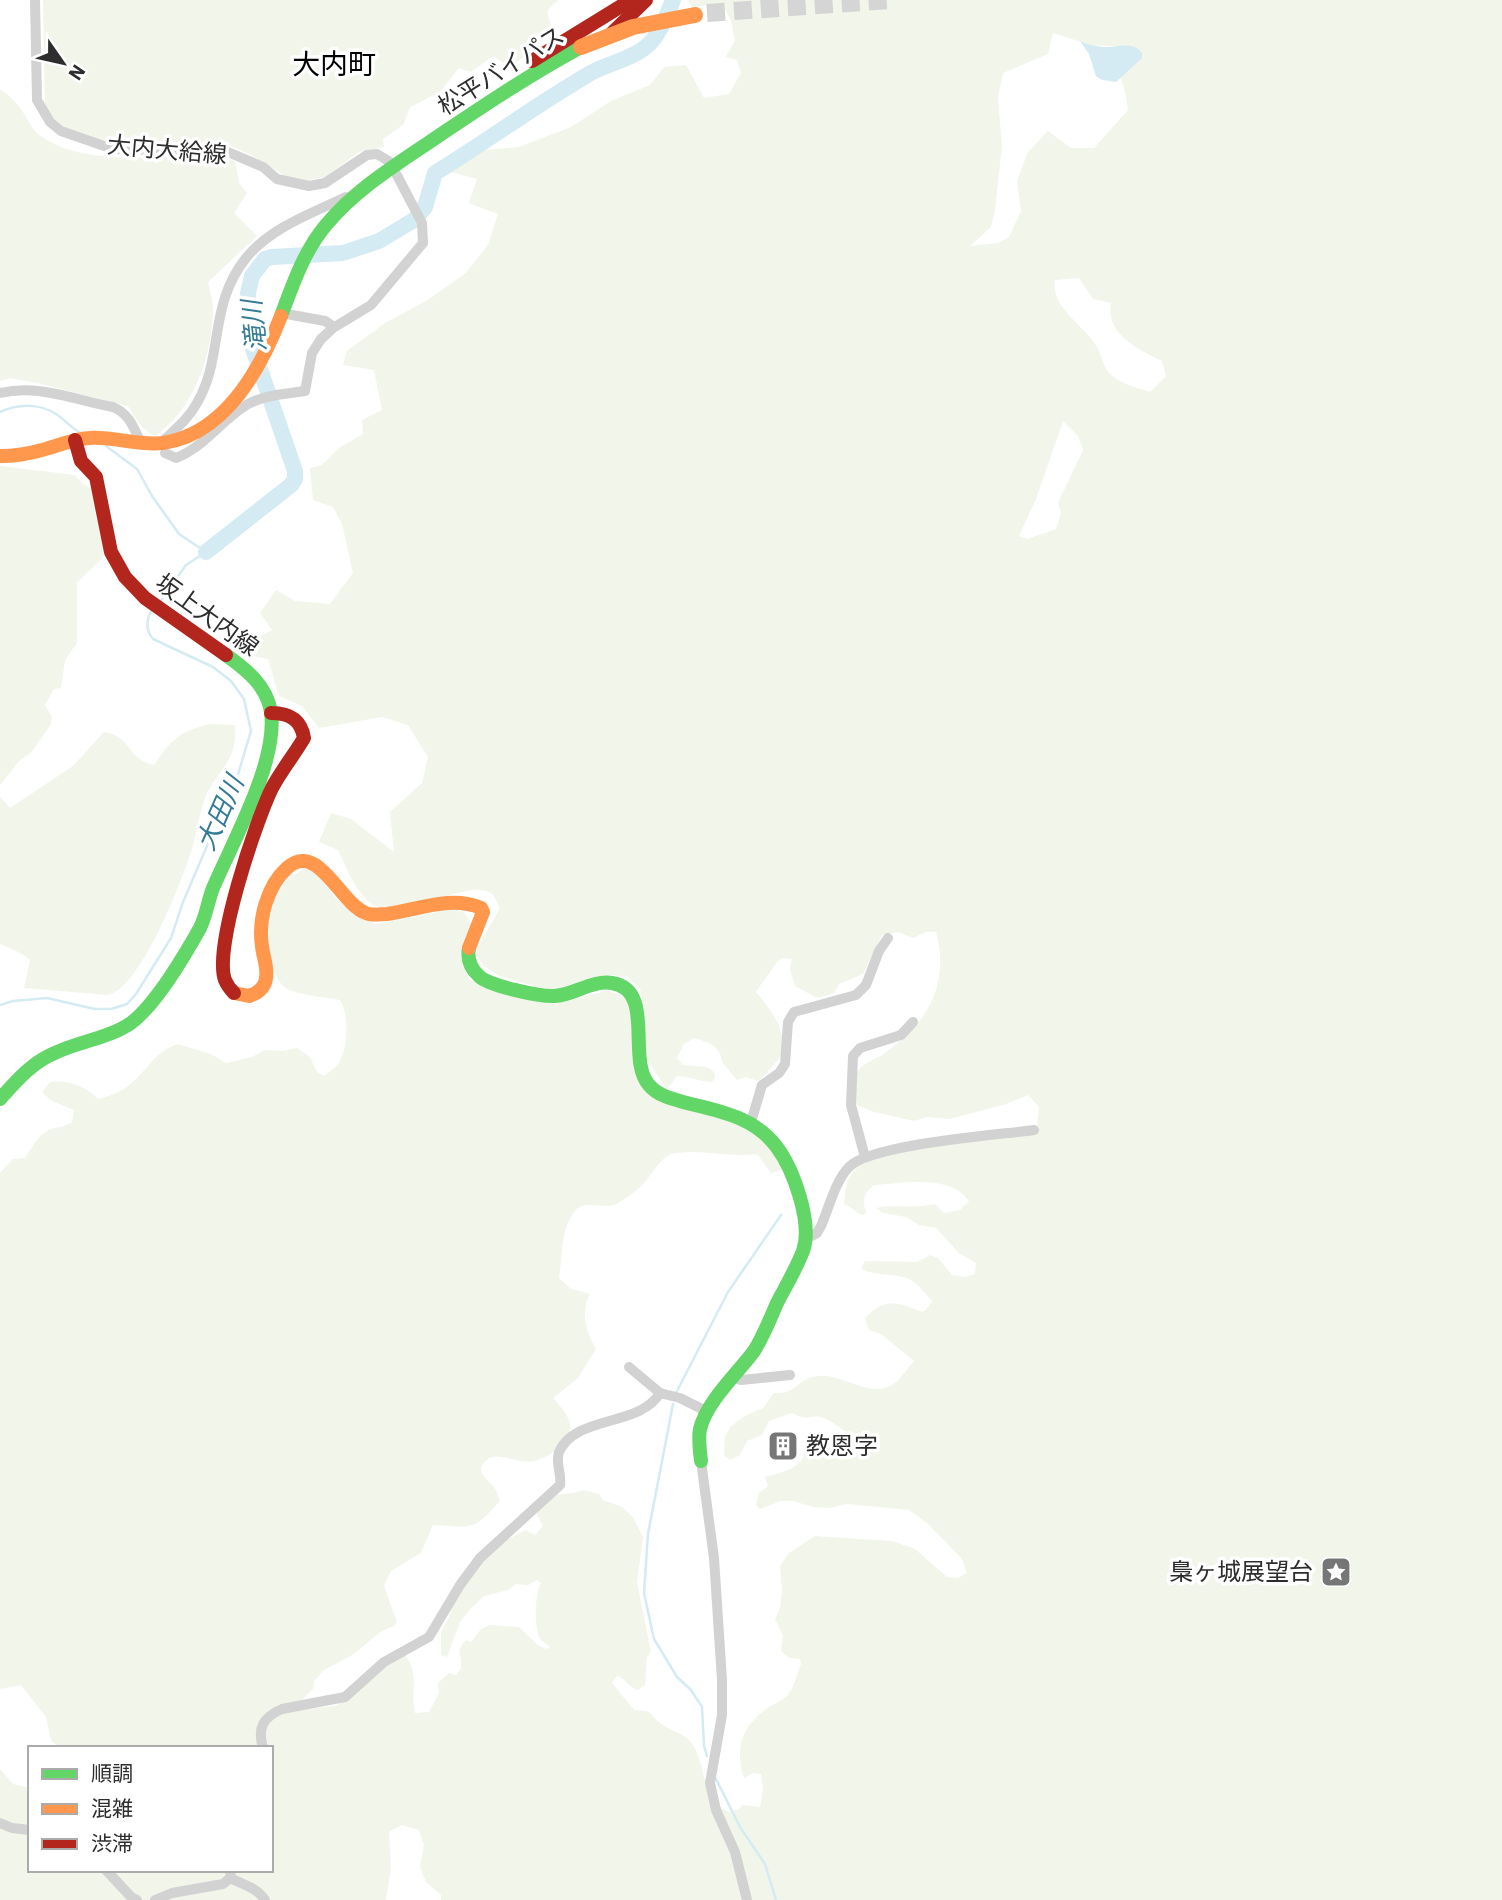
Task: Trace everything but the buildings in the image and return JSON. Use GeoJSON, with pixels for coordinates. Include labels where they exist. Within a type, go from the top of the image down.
{"type":"FeatureCollection","features":[{"type":"Feature","properties":{"kind":"main road"},"geometry":{"type":"LineString","coordinates":[[0,456],[32,453],[81,439],[120,439],[163,448],[208,423],[237,397],[251,377],[270,342],[296,273],[310,246],[328,222],[356,195],[441,135],[449,121],[565,38],[631,0]]}},
{"type":"Feature","properties":{"kind":"main road"},"geometry":{"type":"LineString","coordinates":[[456,125],[471,125],[528,86],[592,50],[618,29],[646,0]]}},
{"type":"Feature","properties":{"kind":"main road","name":"松平バイパス"},"geometry":{"type":"LineString","coordinates":[[441,135],[549,63],[581,47],[633,27],[701,14]]}},
{"type":"Feature","properties":{"kind":"main road","name":"坂上大内線"},"geometry":{"type":"LineString","coordinates":[[0,1099],[28,1068],[56,1052],[116,1031],[132,1022],[156,997],[201,926],[212,891],[269,755],[272,733],[271,713],[265,694],[249,673],[131,586],[114,559],[104,523],[99,483],[81,461],[81,439]]}},
{"type":"Feature","properties":{"kind":"main road"},"geometry":{"type":"LineString","coordinates":[[271,713],[282,712],[298,719],[304,730],[304,738],[273,787],[265,805],[227,927],[222,957],[225,984],[231,992],[244,997],[256,994],[264,985],[267,975],[261,940],[264,911],[273,888],[291,865],[306,861],[314,863],[354,908],[369,915],[460,901],[481,908],[481,919],[468,950],[468,962],[481,978],[551,996],[573,993],[602,982],[619,985],[630,993],[638,1007],[638,1054],[644,1079],[652,1088],[667,1097],[751,1122],[766,1133],[779,1150],[805,1214],[806,1240],[801,1258],[755,1349],[708,1412],[699,1432],[701,1461]]}},
{"type":"Feature","properties":{"kind":"street","name":"大内大給線"},"geometry":{"type":"LineString","coordinates":[[35,0],[37,100],[50,122],[61,131],[113,149],[228,152],[263,167],[277,179],[309,186],[325,183],[372,154],[382,155],[394,169]]}},
{"type":"Feature","properties":{"kind":"street"},"geometry":{"type":"LineString","coordinates":[[356,195],[350,195],[268,237],[246,257],[224,298],[209,371],[198,401],[163,448],[176,458],[187,453],[244,407],[264,398],[305,391],[312,353],[321,339],[334,327],[371,305],[423,243],[422,223],[394,169]]}},
{"type":"Feature","properties":{"kind":"street"},"geometry":{"type":"LineString","coordinates":[[281,313],[325,321],[334,327]]}},
{"type":"Feature","properties":{"kind":"street"},"geometry":{"type":"LineString","coordinates":[[0,393],[18,390],[48,391],[113,407],[123,411],[129,418],[140,442]]}},
{"type":"Feature","properties":{"kind":"street"},"geometry":{"type":"LineString","coordinates":[[751,1122],[762,1085],[779,1073],[785,1064],[789,1018],[794,1012],[862,991],[879,951],[888,938]]}},
{"type":"Feature","properties":{"kind":"street"},"geometry":{"type":"LineString","coordinates":[[865,1157],[851,1105],[853,1056],[860,1048],[901,1035],[913,1022]]}},
{"type":"Feature","properties":{"kind":"street"},"geometry":{"type":"LineString","coordinates":[[806,1240],[817,1233],[849,1166],[865,1157],[920,1144],[1034,1130]]}},
{"type":"Feature","properties":{"kind":"street"},"geometry":{"type":"LineString","coordinates":[[629,1367],[660,1393],[680,1398],[708,1412]]}},
{"type":"Feature","properties":{"kind":"street"},"geometry":{"type":"LineString","coordinates":[[732,1377],[741,1380],[790,1375]]}},
{"type":"Feature","properties":{"kind":"street"},"geometry":{"type":"LineString","coordinates":[[262,1746],[261,1726],[273,1713],[345,1697],[384,1662],[429,1637],[480,1558],[560,1485],[559,1453],[568,1441],[599,1424],[628,1417],[656,1400],[660,1393]]}},
{"type":"Feature","properties":{"kind":"street"},"geometry":{"type":"LineString","coordinates":[[701,1461],[716,1585],[722,1680],[722,1715],[710,1783],[716,1810],[735,1852],[747,1900]]}},
{"type":"Feature","properties":{"kind":"street"},"geometry":{"type":"LineString","coordinates":[[0,1823],[28,1830]]}},
{"type":"Feature","properties":{"kind":"street"},"geometry":{"type":"LineString","coordinates":[[108,1872],[137,1900]]}},
{"type":"Feature","properties":{"kind":"street"},"geometry":{"type":"LineString","coordinates":[[155,1900],[172,1893],[223,1884],[231,1874],[260,1892],[265,1900]]}},
{"type":"Feature","properties":{"kind":"shaded area"},"geometry":{"type":"Polygon","coordinates":[[[43,0],[558,0],[547,11],[552,29],[511,68],[493,56],[471,72],[459,68],[440,92],[410,107],[404,124],[383,139],[384,147],[359,152],[325,177],[303,181],[287,177],[229,145],[113,143],[65,127],[55,120],[45,105],[43,0]]]}},
{"type":"Feature","properties":{"kind":"shaded area"},"geometry":{"type":"Polygon","coordinates":[[[688,0],[1502,0],[1502,1900],[441,1900],[441,1895],[426,1882],[420,1867],[424,1845],[419,1830],[402,1825],[389,1832],[391,1869],[386,1900],[0,1900],[0,1769],[13,1784],[28,1788],[28,1872],[273,1872],[273,1746],[58,1746],[51,1741],[46,1717],[21,1685],[0,1689],[0,1173],[13,1159],[25,1158],[36,1141],[47,1131],[72,1122],[74,1110],[50,1100],[42,1092],[50,1082],[76,1085],[98,1099],[103,1098],[129,1085],[158,1055],[178,1044],[209,1054],[226,1063],[252,1057],[265,1050],[297,1048],[310,1057],[317,1072],[324,1076],[335,1067],[343,1055],[346,1039],[345,1013],[340,1000],[302,994],[283,986],[272,965],[270,952],[270,923],[276,898],[292,876],[306,868],[317,875],[346,906],[376,924],[454,909],[465,913],[471,924],[463,946],[462,958],[470,980],[554,1004],[606,991],[618,994],[628,1002],[651,1096],[751,1130],[770,1147],[782,1169],[771,1173],[757,1154],[676,1153],[665,1157],[630,1196],[611,1206],[589,1205],[575,1211],[564,1234],[559,1278],[571,1289],[590,1294],[585,1315],[589,1336],[596,1349],[578,1378],[553,1398],[569,1421],[568,1437],[552,1453],[534,1461],[500,1457],[488,1459],[481,1470],[500,1501],[477,1523],[465,1526],[433,1525],[421,1553],[391,1571],[384,1586],[397,1622],[394,1626],[380,1632],[354,1654],[324,1670],[314,1681],[313,1689],[291,1711],[335,1706],[350,1698],[376,1670],[405,1655],[412,1669],[415,1713],[429,1712],[439,1693],[438,1683],[449,1673],[456,1675],[461,1669],[462,1645],[466,1640],[471,1642],[481,1629],[490,1625],[519,1627],[539,1646],[547,1649],[550,1647],[538,1635],[536,1603],[541,1583],[537,1580],[528,1585],[516,1584],[508,1590],[484,1596],[460,1622],[447,1657],[441,1655],[441,1632],[454,1601],[473,1570],[499,1544],[526,1530],[535,1535],[543,1526],[535,1511],[556,1495],[583,1490],[599,1494],[603,1500],[622,1507],[633,1517],[643,1537],[637,1582],[651,1652],[647,1657],[645,1685],[638,1690],[617,1676],[612,1683],[634,1710],[649,1712],[661,1724],[690,1741],[700,1761],[709,1800],[728,1812],[739,1809],[742,1805],[760,1807],[763,1789],[761,1774],[753,1773],[744,1778],[740,1748],[750,1724],[788,1695],[801,1664],[800,1659],[789,1658],[781,1651],[783,1636],[775,1619],[780,1608],[782,1591],[780,1566],[789,1553],[815,1536],[892,1541],[915,1549],[947,1577],[958,1578],[967,1573],[962,1559],[927,1523],[909,1510],[847,1504],[829,1508],[813,1507],[793,1501],[781,1501],[760,1509],[756,1505],[759,1493],[768,1486],[765,1477],[790,1469],[801,1460],[805,1454],[805,1435],[821,1447],[832,1446],[846,1438],[847,1433],[828,1420],[792,1413],[769,1421],[762,1435],[747,1441],[740,1455],[730,1460],[724,1455],[725,1437],[731,1426],[763,1408],[774,1393],[788,1391],[811,1377],[818,1376],[838,1378],[868,1388],[887,1387],[899,1380],[914,1361],[881,1334],[869,1330],[865,1318],[886,1304],[898,1304],[922,1312],[932,1301],[911,1280],[866,1271],[861,1268],[865,1261],[917,1262],[930,1255],[938,1258],[952,1275],[965,1277],[975,1274],[976,1263],[959,1253],[936,1228],[919,1225],[906,1217],[883,1213],[876,1208],[935,1204],[944,1213],[960,1210],[969,1201],[961,1192],[925,1182],[874,1185],[865,1194],[864,1205],[867,1213],[862,1215],[844,1204],[847,1185],[853,1172],[871,1160],[916,1148],[1036,1134],[1039,1107],[1028,1095],[1006,1104],[950,1119],[927,1117],[914,1121],[874,1112],[855,1104],[854,1082],[858,1071],[913,1029],[932,1001],[940,969],[936,932],[926,932],[913,938],[898,932],[882,935],[863,974],[839,984],[834,993],[817,998],[795,986],[790,969],[792,959],[782,958],[756,992],[772,1013],[782,1034],[784,1052],[771,1068],[758,1081],[746,1077],[737,1080],[722,1062],[716,1048],[694,1038],[684,1044],[677,1058],[683,1065],[707,1067],[714,1072],[715,1078],[712,1082],[677,1076],[667,1089],[646,1059],[644,1005],[640,989],[627,977],[611,975],[552,991],[499,976],[484,966],[476,955],[500,908],[492,894],[482,890],[467,891],[397,908],[381,907],[363,896],[354,884],[338,850],[319,842],[331,813],[351,819],[394,852],[390,812],[422,783],[428,757],[408,725],[382,717],[319,728],[302,706],[279,696],[268,659],[231,652],[272,630],[260,613],[276,590],[295,601],[330,604],[353,573],[342,524],[333,507],[313,500],[310,468],[322,465],[339,448],[363,434],[362,420],[382,410],[374,370],[343,365],[347,351],[385,323],[426,301],[466,273],[488,245],[498,214],[469,203],[477,179],[451,172],[484,150],[519,147],[571,127],[611,101],[650,85],[664,67],[686,65],[704,98],[729,94],[741,73],[737,60],[726,57],[735,40],[731,21],[725,9],[714,4],[692,7],[688,0]],[[1053,33],[1048,54],[1003,73],[998,97],[1002,146],[995,210],[991,227],[970,246],[998,243],[1009,237],[1021,211],[1017,181],[1028,152],[1048,131],[1071,148],[1094,148],[1128,110],[1120,76],[1134,66],[1132,47],[1091,45],[1053,33]],[[1079,278],[1055,280],[1057,298],[1062,307],[1090,337],[1112,376],[1150,392],[1166,376],[1162,361],[1143,352],[1118,332],[1113,324],[1111,303],[1093,299],[1079,278]],[[1063,421],[1036,499],[1019,536],[1027,539],[1056,529],[1061,513],[1058,503],[1083,450],[1078,436],[1063,421]]]}},
{"type":"Feature","properties":{"kind":"shaded area"},"geometry":{"type":"Polygon","coordinates":[[[0,89],[13,99],[38,134],[58,146],[80,153],[132,158],[186,157],[235,161],[239,183],[247,193],[234,213],[257,236],[208,282],[213,309],[204,363],[190,396],[180,411],[169,425],[155,436],[143,427],[128,406],[37,383],[10,378],[0,381],[0,89]]]}},
{"type":"Feature","properties":{"kind":"shaded area"},"geometry":{"type":"Polygon","coordinates":[[[0,466],[75,475],[83,484],[95,490],[105,552],[102,559],[77,582],[77,643],[65,660],[61,688],[54,689],[45,705],[52,717],[51,724],[31,753],[20,760],[0,785],[0,466]]]}},
{"type":"Feature","properties":{"kind":"shaded area"},"geometry":{"type":"Polygon","coordinates":[[[210,724],[235,725],[233,748],[226,765],[205,798],[192,849],[170,907],[134,974],[121,988],[108,995],[24,988],[30,960],[0,944],[0,797],[10,808],[73,766],[104,732],[120,738],[138,758],[154,765],[177,738],[210,724]]]}},
{"type":"Feature","properties":{"kind":"water"},"geometry":{"type":"Polygon","coordinates":[[[1080,41],[1102,47],[1131,46],[1142,53],[1142,58],[1116,82],[1102,80],[1096,76],[1089,54],[1080,41]]]}},
{"type":"Feature","properties":{"kind":"waterway","name":"滝川"},"geometry":{"type":"LineString","coordinates":[[206,552],[291,485],[295,479],[295,471],[251,343],[248,293],[252,276],[265,259],[343,253],[379,241],[414,220],[425,207],[435,173],[589,74],[641,51],[659,31],[673,0]]}},
{"type":"Feature","properties":{"kind":"waterway","name":"滝川"},"geometry":{"type":"LineString","coordinates":[[0,412],[14,407],[35,406],[56,414],[79,432]]}},
{"type":"Feature","properties":{"kind":"waterway","name":"滝川"},"geometry":{"type":"LineString","coordinates":[[106,446],[137,469],[179,534],[206,552],[186,565],[160,602]]}},
{"type":"Feature","properties":{"kind":"waterway","name":"大田川"},"geometry":{"type":"LineString","coordinates":[[0,1005],[47,998],[95,1009],[111,1009],[127,1004],[171,938],[207,846],[215,817],[233,791],[251,731],[244,699],[231,681],[213,667],[153,639],[147,624],[153,609]]}},
{"type":"Feature","properties":{"kind":"waterway"},"geometry":{"type":"LineString","coordinates":[[676,1393],[728,1292],[781,1215]]}},
{"type":"Feature","properties":{"kind":"waterway"},"geometry":{"type":"LineString","coordinates":[[673,1404],[648,1534],[644,1593],[654,1639],[677,1677],[691,1690],[702,1707],[707,1756]]}},
{"type":"Feature","properties":{"kind":"waterway"},"geometry":{"type":"LineString","coordinates":[[716,1779],[740,1827],[765,1864],[776,1900]]}},
{"type":"Feature","properties":{"kind":"tunnel"},"geometry":{"type":"LineString","coordinates":[[707,13],[891,0]]}},
{"type":"Feature","properties":{"kind":"traffic: fast"},"geometry":{"type":"LineString","coordinates":[[281,316],[311,246],[349,201],[389,169],[468,116],[581,47]]}},
{"type":"Feature","properties":{"kind":"traffic: fast"},"geometry":{"type":"LineString","coordinates":[[0,1099],[26,1072],[48,1056],[131,1023],[159,992],[200,928],[213,888],[261,777],[271,732],[271,712],[261,686],[226,655]]}},
{"type":"Feature","properties":{"kind":"traffic: fast"},"geometry":{"type":"LineString","coordinates":[[469,948],[470,963],[479,976],[516,990],[555,996],[605,983],[625,988],[633,998],[637,1011],[640,1059],[649,1085],[666,1097],[723,1112],[747,1122],[767,1136],[789,1168],[803,1211],[803,1251],[757,1346],[709,1408],[700,1429],[701,1461]]}},
{"type":"Feature","properties":{"kind":"traffic: slow"},"geometry":{"type":"LineString","coordinates":[[581,47],[633,27],[695,15]]}},
{"type":"Feature","properties":{"kind":"traffic: slow"},"geometry":{"type":"LineString","coordinates":[[0,456],[32,453],[89,438],[154,444],[185,437],[205,427],[238,396],[263,357],[281,316]]}},
{"type":"Feature","properties":{"kind":"traffic: slow"},"geometry":{"type":"LineString","coordinates":[[234,993],[249,996],[264,985],[266,970],[261,925],[266,904],[280,875],[298,862],[309,862],[319,868],[356,907],[368,914],[387,914],[446,903],[469,904],[481,908],[483,912],[469,948]]}},
{"type":"Feature","properties":{"kind":"traffic: jam"},"geometry":{"type":"LineString","coordinates":[[532,61],[631,0]]}},
{"type":"Feature","properties":{"kind":"traffic: jam"},"geometry":{"type":"LineString","coordinates":[[611,34],[646,0]]}},
{"type":"Feature","properties":{"kind":"traffic: jam"},"geometry":{"type":"LineString","coordinates":[[75,440],[81,461],[96,477],[111,552],[125,577],[145,598],[226,655]]}},
{"type":"Feature","properties":{"kind":"traffic: jam"},"geometry":{"type":"LineString","coordinates":[[234,993],[225,980],[223,964],[230,914],[238,884],[272,788],[304,738],[300,726],[293,718],[271,713]]}},
{"type":"Feature","properties":{"kind":"place","name":"教恩字"},"geometry":{"type":"Point","coordinates":[783,1446]}},
{"type":"Feature","properties":{"kind":"place","name":"梟ヶ城展望台"},"geometry":{"type":"Point","coordinates":[1336,1572]}},
{"type":"Feature","properties":{"kind":"district","name":"大内町"},"geometry":{"type":"Point","coordinates":[334,64]}}]}
